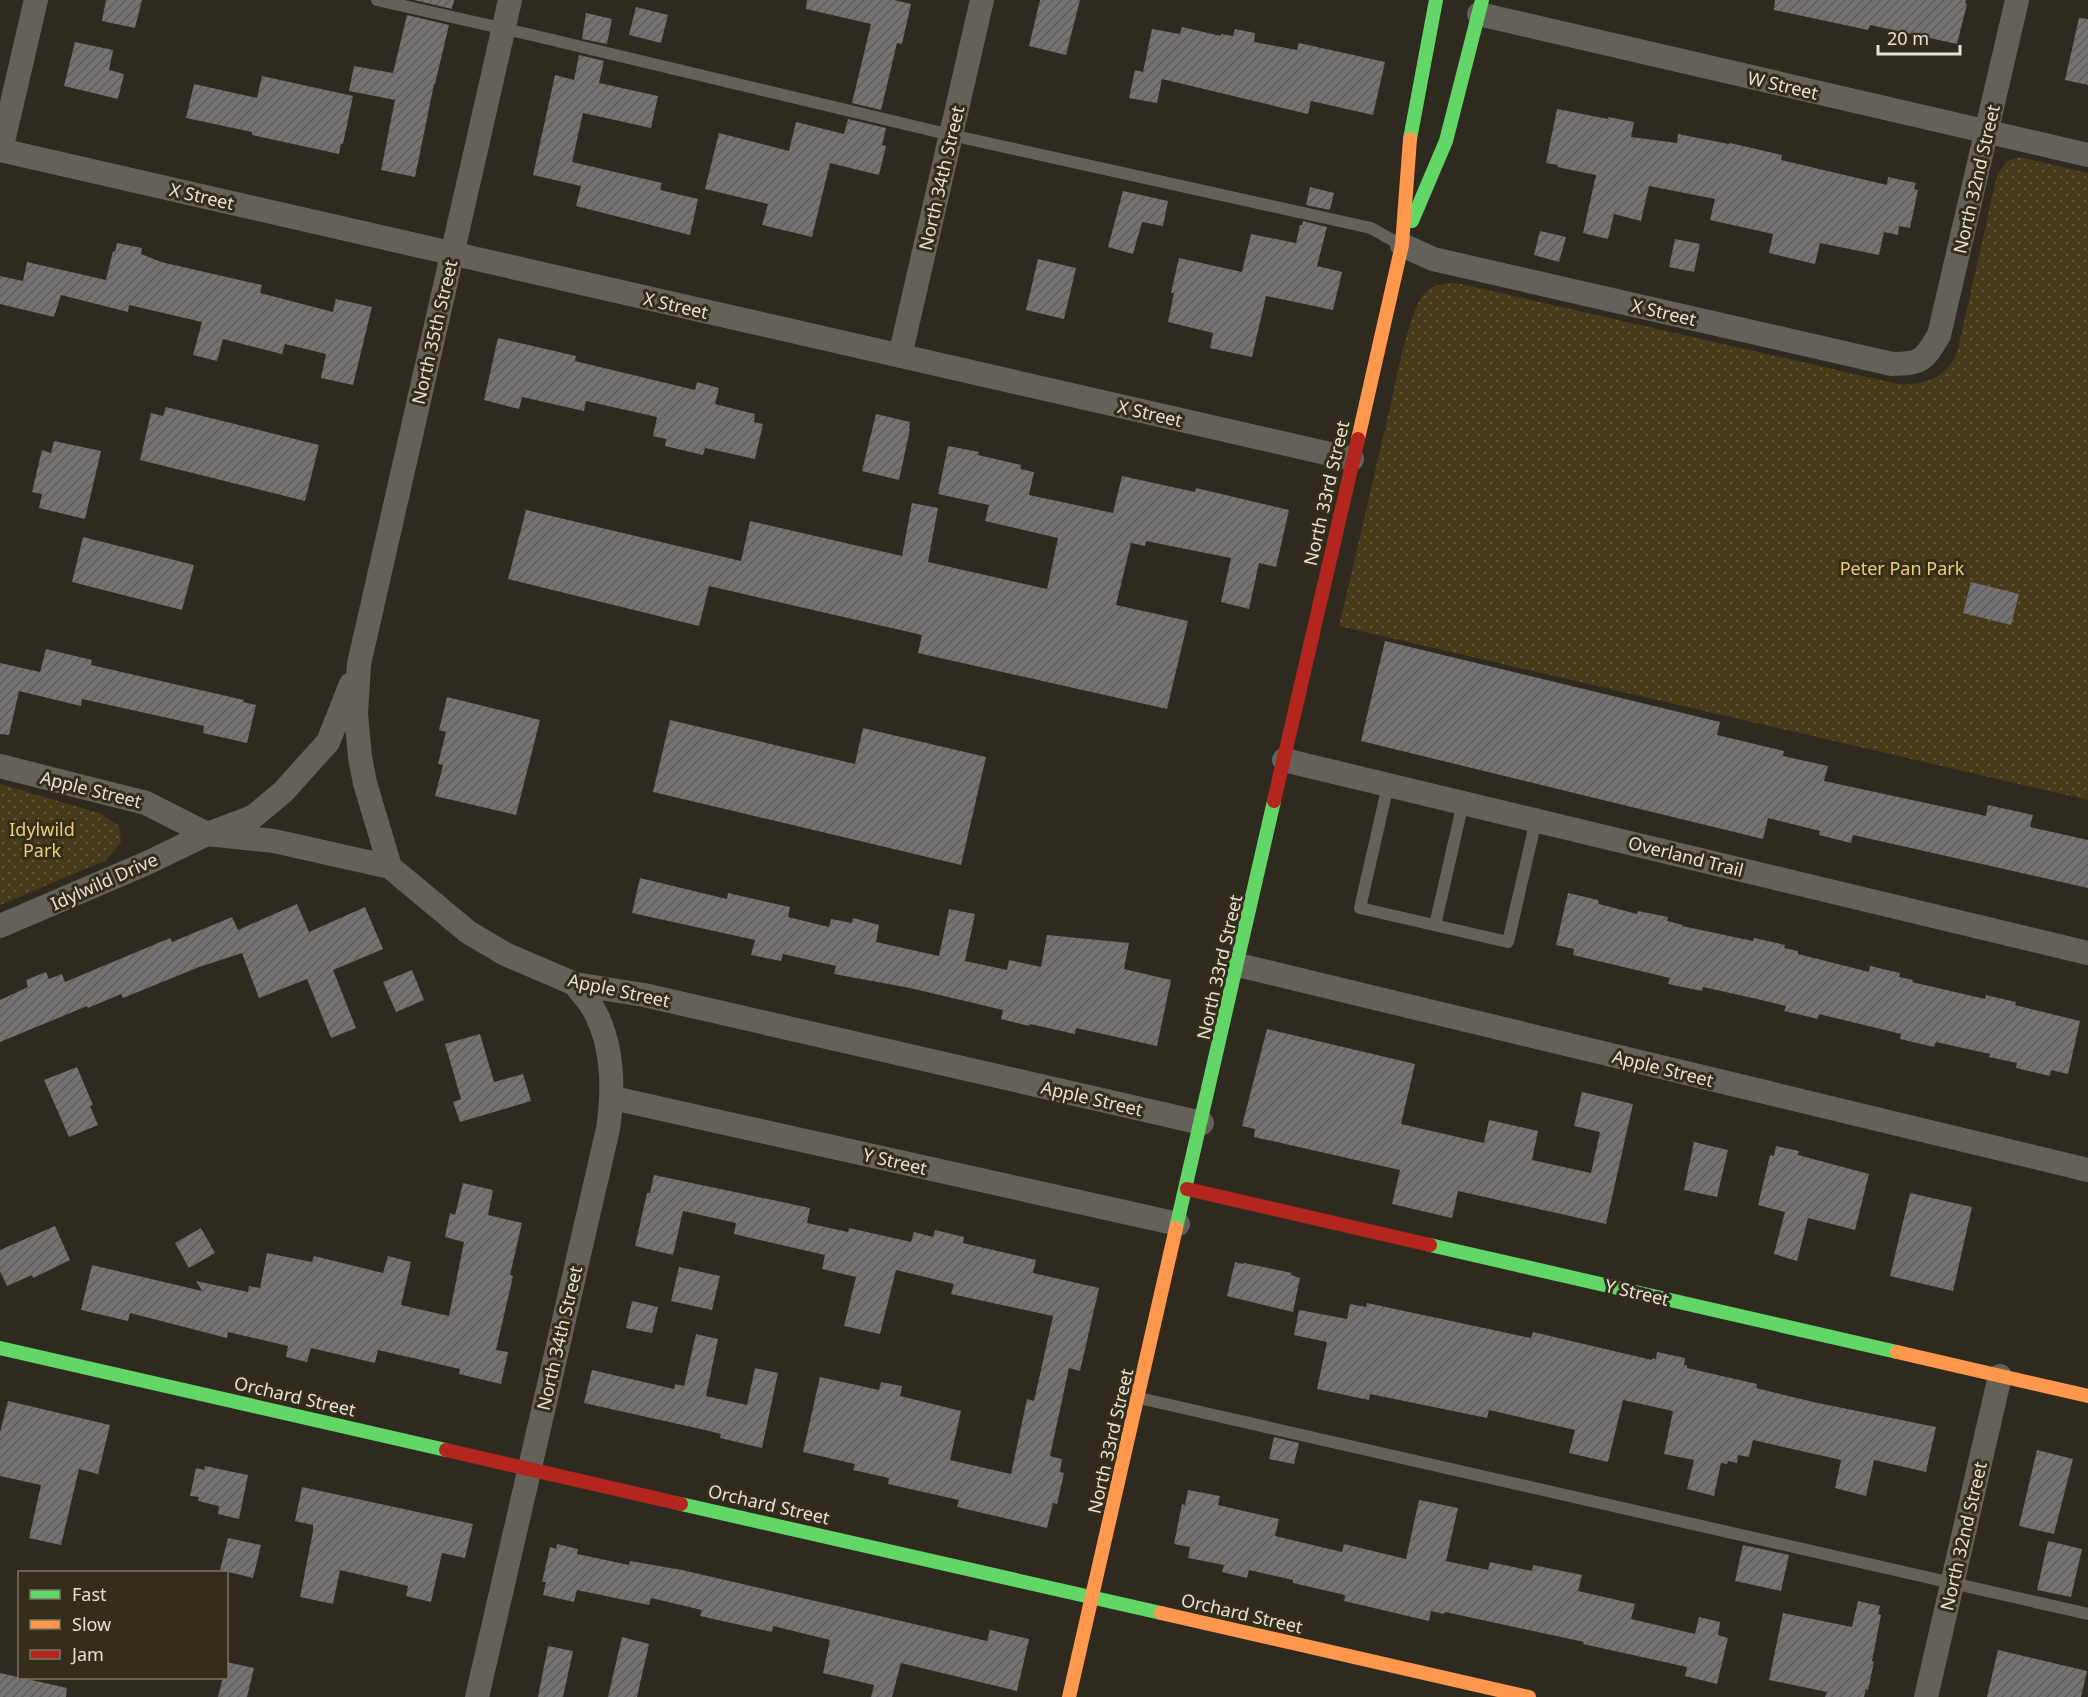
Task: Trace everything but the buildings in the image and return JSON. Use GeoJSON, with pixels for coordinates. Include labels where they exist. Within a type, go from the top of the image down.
{"type":"FeatureCollection","features":[{"type":"Feature","properties":{"kind":"street"},"geometry":{"type":"LineString","coordinates":[[0,150],[36,0]]}},
{"type":"Feature","properties":{"kind":"street","name":"North 35th Street"},"geometry":{"type":"LineString","coordinates":[[207,834],[253,817],[283,792],[310,763],[328,742],[359,664],[510,0]]}},
{"type":"Feature","properties":{"kind":"street","name":"North 34th Street"},"geometry":{"type":"LineString","coordinates":[[900,356],[982,0]]}},
{"type":"Feature","properties":{"kind":"street","name":"North 32nd Street"},"geometry":{"type":"LineString","coordinates":[[1928,355],[1939,335],[2017,0]]}},
{"type":"Feature","properties":{"kind":"street","name":"North 33rd Street"},"geometry":{"type":"LineString","coordinates":[[1069,1697],[1402,245],[1410,132],[1428,2]]}},
{"type":"Feature","properties":{"kind":"street","name":"W Street"},"geometry":{"type":"LineString","coordinates":[[1480,7],[2088,155]]}},
{"type":"Feature","properties":{"kind":"street","name":"North 33rd Street"},"geometry":{"type":"LineString","coordinates":[[1402,245],[1446,141],[1480,7]]}},
{"type":"Feature","properties":{"kind":"street","name":"X Street"},"geometry":{"type":"LineString","coordinates":[[0,150],[1352,459]]}},
{"type":"Feature","properties":{"kind":"street","name":"X Street"},"geometry":{"type":"LineString","coordinates":[[1402,245],[1433,260],[1892,364],[1913,364],[1928,355]]}},
{"type":"Feature","properties":{"kind":"street","name":"North 35th Street"},"geometry":{"type":"LineString","coordinates":[[359,664],[356,714],[360,758],[390,867]]}},
{"type":"Feature","properties":{"kind":"street","name":"Overland Trail"},"geometry":{"type":"LineString","coordinates":[[1284,760],[2088,953]]}},
{"type":"Feature","properties":{"kind":"street","name":"Apple Street"},"geometry":{"type":"LineString","coordinates":[[0,766],[146,802],[207,834],[274,841],[390,867],[468,932],[505,954],[575,984],[656,998],[1202,1123]]}},
{"type":"Feature","properties":{"kind":"street","name":"Idylwild Drive"},"geometry":{"type":"LineString","coordinates":[[0,926],[147,863],[207,834]]}},
{"type":"Feature","properties":{"kind":"street","name":"Apple Street"},"geometry":{"type":"LineString","coordinates":[[1238,965],[2088,1170]]}},
{"type":"Feature","properties":{"kind":"street","name":"North 34th Street"},"geometry":{"type":"LineString","coordinates":[[477,1697],[613,1098],[605,1034],[594,1009],[575,984]]}},
{"type":"Feature","properties":{"kind":"street","name":"Y Street"},"geometry":{"type":"LineString","coordinates":[[613,1098],[1178,1224]]}},
{"type":"Feature","properties":{"kind":"street","name":"Y Street"},"geometry":{"type":"LineString","coordinates":[[1187,1189],[2088,1396]]}},
{"type":"Feature","properties":{"kind":"street","name":"Orchard Street"},"geometry":{"type":"LineString","coordinates":[[0,1348],[1529,1697]]}},
{"type":"Feature","properties":{"kind":"street","name":"North 32nd Street"},"geometry":{"type":"LineString","coordinates":[[1926,1697],[2000,1376]]}},
{"type":"Feature","properties":{"kind":"lane"},"geometry":{"type":"LineString","coordinates":[[377,0],[504,28],[951,135],[1371,228],[1402,245]]}},
{"type":"Feature","properties":{"kind":"lane"},"geometry":{"type":"LineString","coordinates":[[1388,785],[1360,908],[1508,942],[1536,820]]}},
{"type":"Feature","properties":{"kind":"lane"},"geometry":{"type":"LineString","coordinates":[[1435,925],[1463,803]]}},
{"type":"Feature","properties":{"kind":"lane"},"geometry":{"type":"LineString","coordinates":[[1138,1398],[2088,1614]]}},
{"type":"Feature","properties":{"kind":"green space","name":"Peter Pan Park"},"geometry":{"type":"Polygon","coordinates":[[[2015,158],[2088,173],[2088,800],[1339,626],[1404,345],[1418,304],[1431,288],[1450,283],[1461,284],[1898,384],[1917,384],[1933,379],[1947,369],[1957,353],[1997,175],[2007,161],[2015,158]]]}},
{"type":"Feature","properties":{"kind":"green space","name":"Idylwild Park"},"geometry":{"type":"Polygon","coordinates":[[[0,784],[99,813],[119,826],[121,842],[106,860],[0,905],[0,784]]]}},
{"type":"Feature","properties":{"kind":"traffic: fast"},"geometry":{"type":"LineString","coordinates":[[1410,139],[1436,0]]}},
{"type":"Feature","properties":{"kind":"traffic: fast"},"geometry":{"type":"LineString","coordinates":[[1412,221],[1446,141],[1482,0]]}},
{"type":"Feature","properties":{"kind":"traffic: fast"},"geometry":{"type":"LineString","coordinates":[[1176,1228],[1274,801]]}},
{"type":"Feature","properties":{"kind":"traffic: fast"},"geometry":{"type":"LineString","coordinates":[[1430,1245],[1897,1352]]}},
{"type":"Feature","properties":{"kind":"traffic: fast"},"geometry":{"type":"LineString","coordinates":[[0,1348],[446,1450]]}},
{"type":"Feature","properties":{"kind":"traffic: fast"},"geometry":{"type":"LineString","coordinates":[[681,1504],[1161,1613]]}},
{"type":"Feature","properties":{"kind":"traffic: slow"},"geometry":{"type":"LineString","coordinates":[[1358,439],[1402,245],[1410,139]]}},
{"type":"Feature","properties":{"kind":"traffic: slow"},"geometry":{"type":"LineString","coordinates":[[1069,1697],[1176,1228]]}},
{"type":"Feature","properties":{"kind":"traffic: slow"},"geometry":{"type":"LineString","coordinates":[[1897,1352],[2088,1396]]}},
{"type":"Feature","properties":{"kind":"traffic: slow"},"geometry":{"type":"LineString","coordinates":[[1161,1613],[1529,1697]]}},
{"type":"Feature","properties":{"kind":"traffic: jam"},"geometry":{"type":"LineString","coordinates":[[1274,801],[1358,439]]}},
{"type":"Feature","properties":{"kind":"traffic: jam"},"geometry":{"type":"LineString","coordinates":[[1187,1189],[1430,1245]]}},
{"type":"Feature","properties":{"kind":"traffic: jam"},"geometry":{"type":"LineString","coordinates":[[446,1450],[681,1504]]}}]}
